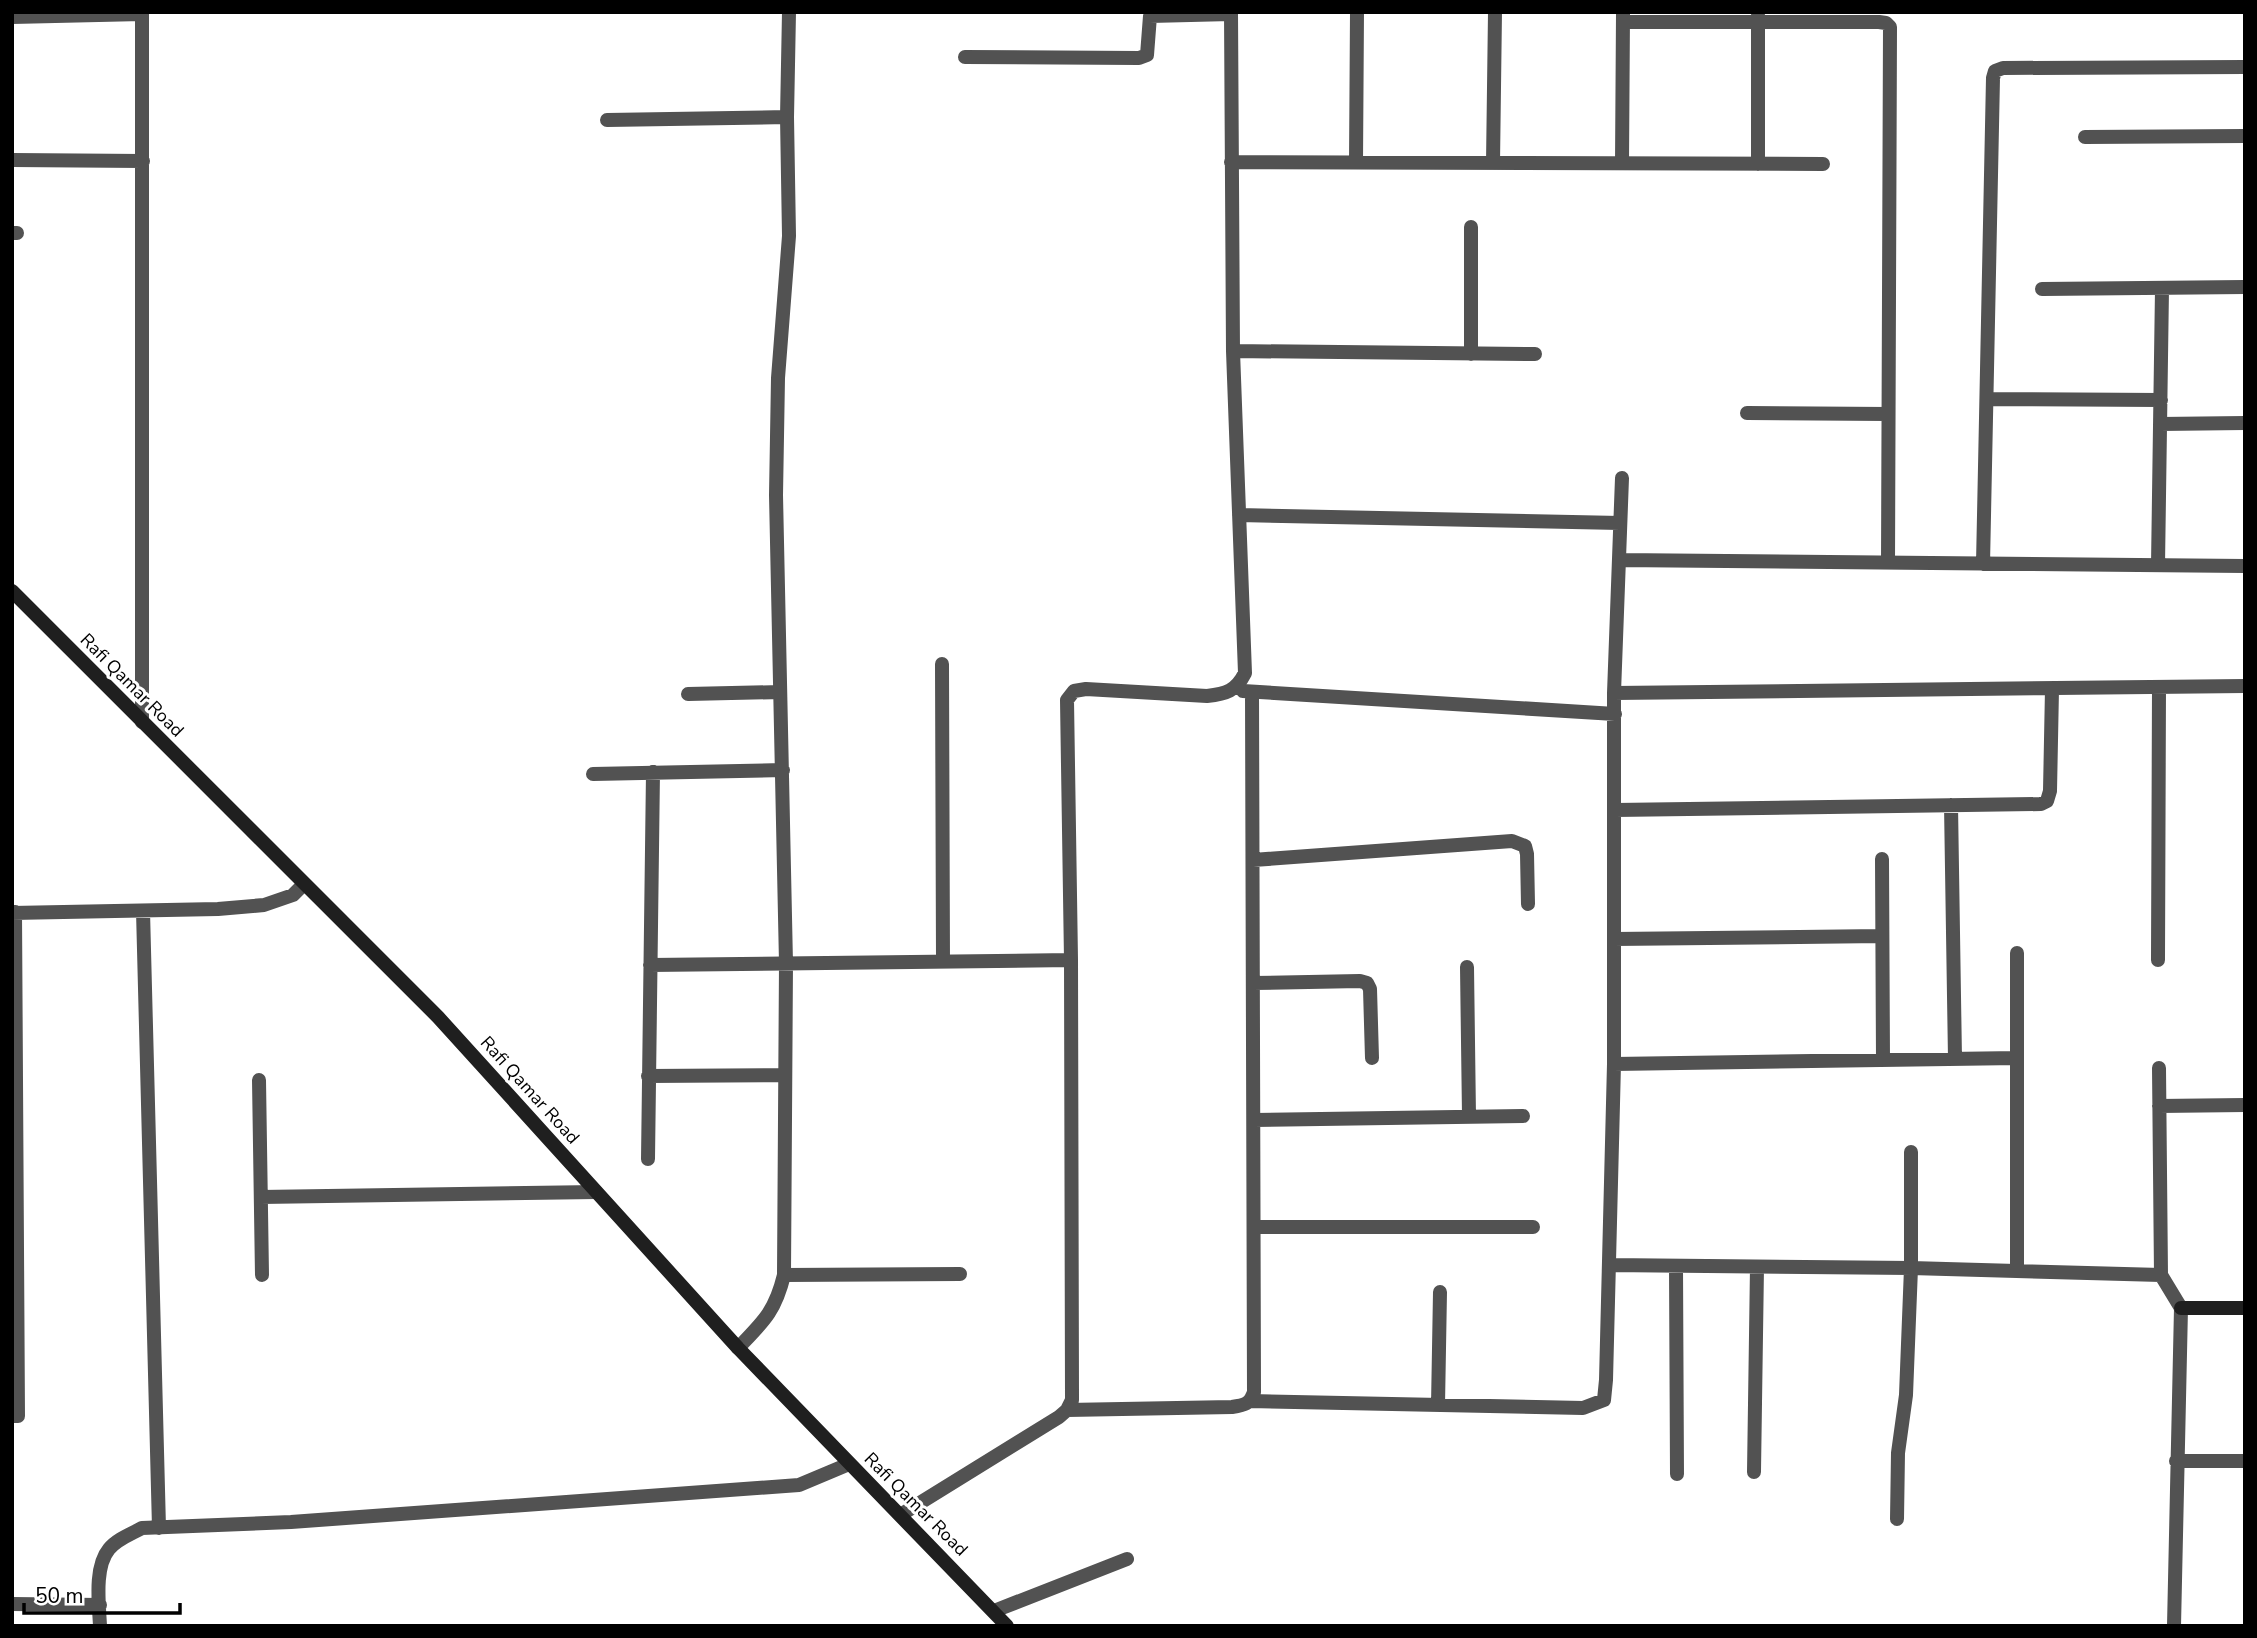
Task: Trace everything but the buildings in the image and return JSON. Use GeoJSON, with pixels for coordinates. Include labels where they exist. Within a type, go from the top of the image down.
{"type":"FeatureCollection","features":[{"type":"Feature","properties":{"kind":"street"},"geometry":{"type":"LineString","coordinates":[[738,1348],[768,1317],[779,1298],[784,1275],[786,963],[776,495],[778,378],[789,236],[789,12]]}},
{"type":"Feature","properties":{"kind":"street"},"geometry":{"type":"LineString","coordinates":[[1356,162],[1357,12]]}},
{"type":"Feature","properties":{"kind":"street"},"geometry":{"type":"LineString","coordinates":[[1493,163],[1495,12]]}},
{"type":"Feature","properties":{"kind":"street"},"geometry":{"type":"LineString","coordinates":[[12,17],[142,13],[142,722]]}},
{"type":"Feature","properties":{"kind":"street"},"geometry":{"type":"LineString","coordinates":[[965,57],[1139,58],[1147,55],[1149,50],[1150,16],[1231,13],[1233,351],[1246,658],[1245,673],[1233,691]]}},
{"type":"Feature","properties":{"kind":"street"},"geometry":{"type":"LineString","coordinates":[[1622,163],[1623,17],[1758,17],[1879,22],[1890,27],[1888,562]]}},
{"type":"Feature","properties":{"kind":"street"},"geometry":{"type":"LineString","coordinates":[[1758,17],[1758,164]]}},
{"type":"Feature","properties":{"kind":"street"},"geometry":{"type":"LineString","coordinates":[[1983,564],[1995,71],[2003,68],[2245,66]]}},
{"type":"Feature","properties":{"kind":"street"},"geometry":{"type":"LineString","coordinates":[[607,120],[787,117]]}},
{"type":"Feature","properties":{"kind":"street"},"geometry":{"type":"LineString","coordinates":[[2085,137],[2245,136]]}},
{"type":"Feature","properties":{"kind":"street"},"geometry":{"type":"LineString","coordinates":[[12,160],[143,161]]}},
{"type":"Feature","properties":{"kind":"street"},"geometry":{"type":"LineString","coordinates":[[1231,162],[1823,164]]}},
{"type":"Feature","properties":{"kind":"street"},"geometry":{"type":"LineString","coordinates":[[1471,227],[1471,354]]}},
{"type":"Feature","properties":{"kind":"street"},"geometry":{"type":"LineString","coordinates":[[2042,289],[2245,287]]}},
{"type":"Feature","properties":{"kind":"street"},"geometry":{"type":"LineString","coordinates":[[2158,565],[2162,289]]}},
{"type":"Feature","properties":{"kind":"street"},"geometry":{"type":"LineString","coordinates":[[1233,351],[1535,354]]}},
{"type":"Feature","properties":{"kind":"street"},"geometry":{"type":"LineString","coordinates":[[1987,399],[2161,400]]}},
{"type":"Feature","properties":{"kind":"street"},"geometry":{"type":"LineString","coordinates":[[1747,413],[1888,414]]}},
{"type":"Feature","properties":{"kind":"street"},"geometry":{"type":"LineString","coordinates":[[2160,424],[2245,423]]}},
{"type":"Feature","properties":{"kind":"street"},"geometry":{"type":"LineString","coordinates":[[1250,1401],[1583,1408],[1604,1400],[1614,1064],[1614,693],[1622,478]]}},
{"type":"Feature","properties":{"kind":"street"},"geometry":{"type":"LineString","coordinates":[[1239,515],[1620,523]]}},
{"type":"Feature","properties":{"kind":"street"},"geometry":{"type":"LineString","coordinates":[[1619,560],[2245,566]]}},
{"type":"Feature","properties":{"kind":"street","name":"Rafi Qamar Road"},"geometry":{"type":"LineString","coordinates":[[12,591],[438,1017],[738,1348],[1007,1626]]}},
{"type":"Feature","properties":{"kind":"street"},"geometry":{"type":"LineString","coordinates":[[942,664],[943,961]]}},
{"type":"Feature","properties":{"kind":"street"},"geometry":{"type":"LineString","coordinates":[[1614,693],[2245,686]]}},
{"type":"Feature","properties":{"kind":"street"},"geometry":{"type":"LineString","coordinates":[[2158,960],[2159,687]]}},
{"type":"Feature","properties":{"kind":"street"},"geometry":{"type":"LineString","coordinates":[[1068,1410],[1072,1400],[1071,960],[1067,700],[1074,691],[1086,689],[1207,696],[1233,691],[1615,714]]}},
{"type":"Feature","properties":{"kind":"street"},"geometry":{"type":"LineString","coordinates":[[1615,810],[2041,804],[2047,801],[2050,792],[2052,689]]}},
{"type":"Feature","properties":{"kind":"street"},"geometry":{"type":"LineString","coordinates":[[688,694],[780,692]]}},
{"type":"Feature","properties":{"kind":"street"},"geometry":{"type":"LineString","coordinates":[[901,1514],[1068,1410],[1232,1407],[1244,1406],[1250,1401],[1254,1381],[1255,1227],[1252,692]]}},
{"type":"Feature","properties":{"kind":"street"},"geometry":{"type":"LineString","coordinates":[[593,774],[783,771]]}},
{"type":"Feature","properties":{"kind":"street"},"geometry":{"type":"LineString","coordinates":[[648,1159],[653,772]]}},
{"type":"Feature","properties":{"kind":"street"},"geometry":{"type":"LineString","coordinates":[[1951,806],[1955,1059]]}},
{"type":"Feature","properties":{"kind":"street"},"geometry":{"type":"LineString","coordinates":[[1253,860],[1512,841],[1525,846],[1528,904]]}},
{"type":"Feature","properties":{"kind":"street"},"geometry":{"type":"LineString","coordinates":[[1882,859],[1883,1060]]}},
{"type":"Feature","properties":{"kind":"street"},"geometry":{"type":"LineString","coordinates":[[12,1416],[18,1416],[14,912],[218,909],[264,905],[293,895],[304,884]]}},
{"type":"Feature","properties":{"kind":"street"},"geometry":{"type":"LineString","coordinates":[[143,911],[159,1528]]}},
{"type":"Feature","properties":{"kind":"street"},"geometry":{"type":"LineString","coordinates":[[1614,939],[1882,936]]}},
{"type":"Feature","properties":{"kind":"street"},"geometry":{"type":"LineString","coordinates":[[2017,953],[2017,1270]]}},
{"type":"Feature","properties":{"kind":"street"},"geometry":{"type":"LineString","coordinates":[[650,965],[1071,960]]}},
{"type":"Feature","properties":{"kind":"street"},"geometry":{"type":"LineString","coordinates":[[1467,967],[1469,1116]]}},
{"type":"Feature","properties":{"kind":"street"},"geometry":{"type":"LineString","coordinates":[[1253,983],[1367,983],[1370,989],[1372,1058]]}},
{"type":"Feature","properties":{"kind":"street"},"geometry":{"type":"LineString","coordinates":[[1614,1064],[2017,1058]]}},
{"type":"Feature","properties":{"kind":"street"},"geometry":{"type":"LineString","coordinates":[[2159,1068],[2161,1275],[2181,1308],[2174,1626]]}},
{"type":"Feature","properties":{"kind":"street"},"geometry":{"type":"LineString","coordinates":[[648,1076],[785,1075]]}},
{"type":"Feature","properties":{"kind":"street"},"geometry":{"type":"LineString","coordinates":[[259,1080],[262,1275]]}},
{"type":"Feature","properties":{"kind":"street"},"geometry":{"type":"LineString","coordinates":[[2159,1106],[2245,1105]]}},
{"type":"Feature","properties":{"kind":"street"},"geometry":{"type":"LineString","coordinates":[[1254,1120],[1523,1116]]}},
{"type":"Feature","properties":{"kind":"street"},"geometry":{"type":"LineString","coordinates":[[1896,1519],[1898,1453],[1906,1395],[1911,1268],[1911,1152]]}},
{"type":"Feature","properties":{"kind":"street"},"geometry":{"type":"LineString","coordinates":[[261,1197],[596,1192]]}},
{"type":"Feature","properties":{"kind":"street"},"geometry":{"type":"LineString","coordinates":[[1255,1227],[1533,1227]]}},
{"type":"Feature","properties":{"kind":"street"},"geometry":{"type":"LineString","coordinates":[[1609,1265],[1911,1268],[2161,1275]]}},
{"type":"Feature","properties":{"kind":"street"},"geometry":{"type":"LineString","coordinates":[[1676,1266],[1678,1474]]}},
{"type":"Feature","properties":{"kind":"street"},"geometry":{"type":"LineString","coordinates":[[1754,1472],[1757,1267]]}},
{"type":"Feature","properties":{"kind":"street"},"geometry":{"type":"LineString","coordinates":[[784,1275],[960,1274]]}},
{"type":"Feature","properties":{"kind":"street"},"geometry":{"type":"LineString","coordinates":[[1438,1405],[1440,1292]]}},
{"type":"Feature","properties":{"kind":"street"},"geometry":{"type":"LineString","coordinates":[[2181,1308],[2245,1308]]}},
{"type":"Feature","properties":{"kind":"street"},"geometry":{"type":"LineString","coordinates":[[2176,1461],[2245,1461]]}},
{"type":"Feature","properties":{"kind":"street"},"geometry":{"type":"LineString","coordinates":[[100,1626],[101,1566],[108,1550],[121,1539],[142,1528],[291,1522],[799,1485],[849,1464]]}},
{"type":"Feature","properties":{"kind":"street"},"geometry":{"type":"LineString","coordinates":[[993,1611],[1127,1559]]}},
{"type":"Feature","properties":{"kind":"street"},"geometry":{"type":"LineString","coordinates":[[12,1604],[100,1605]]}}]}
